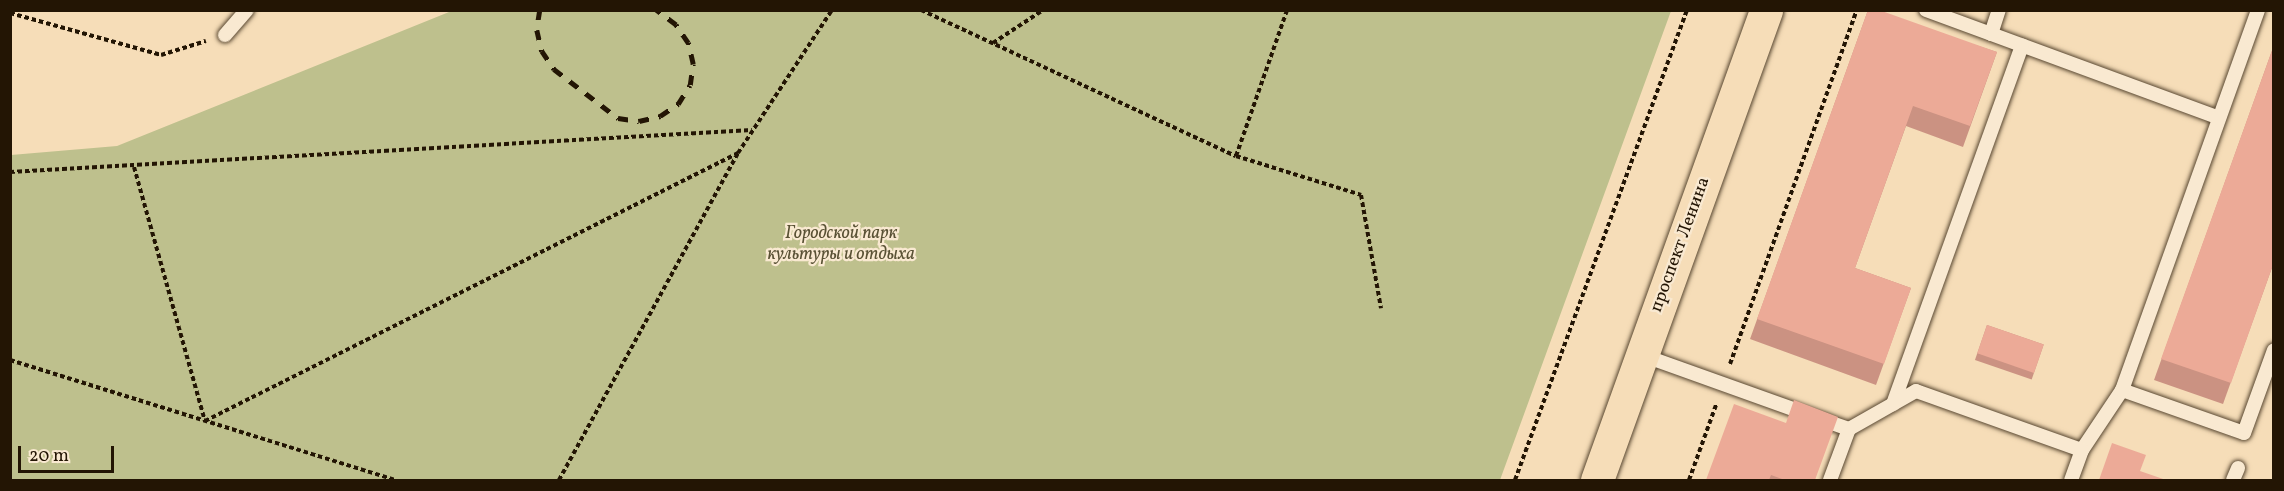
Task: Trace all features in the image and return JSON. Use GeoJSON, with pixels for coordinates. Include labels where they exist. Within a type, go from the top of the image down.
{"type":"FeatureCollection","features":[{"type":"Feature","properties":{"kind":"main road","name":"проспект Ленина"},"geometry":{"type":"LineString","coordinates":[[1597,480],[1766,10]]}},
{"type":"Feature","properties":{"kind":"lane"},"geometry":{"type":"LineString","coordinates":[[225,35],[247,10]]}},
{"type":"Feature","properties":{"kind":"lane"},"geometry":{"type":"LineString","coordinates":[[1926,10],[2219,118]]}},
{"type":"Feature","properties":{"kind":"lane"},"geometry":{"type":"LineString","coordinates":[[1991,34],[2000,10]]}},
{"type":"Feature","properties":{"kind":"lane"},"geometry":{"type":"LineString","coordinates":[[2071,480],[2082,450],[2122,390],[2258,10]]}},
{"type":"Feature","properties":{"kind":"lane"},"geometry":{"type":"LineString","coordinates":[[1893,404],[2022,46]]}},
{"type":"Feature","properties":{"kind":"lane"},"geometry":{"type":"LineString","coordinates":[[2122,390],[2244,433],[2274,350]]}},
{"type":"Feature","properties":{"kind":"lane"},"geometry":{"type":"LineString","coordinates":[[1641,354],[1849,429]]}},
{"type":"Feature","properties":{"kind":"lane"},"geometry":{"type":"LineString","coordinates":[[1830,480],[1849,429],[1916,391],[2082,450]]}},
{"type":"Feature","properties":{"kind":"path"},"geometry":{"type":"LineString","coordinates":[[559,480],[738,153],[832,10]]}},
{"type":"Feature","properties":{"kind":"path"},"geometry":{"type":"LineString","coordinates":[[921,10],[1236,156],[1361,195],[1381,308]]}},
{"type":"Feature","properties":{"kind":"path"},"geometry":{"type":"LineString","coordinates":[[993,44],[1043,10]]}},
{"type":"Feature","properties":{"kind":"path"},"geometry":{"type":"LineString","coordinates":[[1236,156],[1287,10]]}},
{"type":"Feature","properties":{"kind":"path"},"geometry":{"type":"LineString","coordinates":[[1515,480],[1687,10]]}},
{"type":"Feature","properties":{"kind":"path"},"geometry":{"type":"LineString","coordinates":[[1689,480],[1857,10]]}},
{"type":"Feature","properties":{"kind":"path"},"geometry":{"type":"LineString","coordinates":[[10,13],[161,55],[225,35]]}},
{"type":"Feature","properties":{"kind":"path"},"geometry":{"type":"LineString","coordinates":[[10,172],[134,167],[752,130]]}},
{"type":"Feature","properties":{"kind":"path"},"geometry":{"type":"LineString","coordinates":[[205,421],[738,153]]}},
{"type":"Feature","properties":{"kind":"path"},"geometry":{"type":"LineString","coordinates":[[134,167],[205,421]]}},
{"type":"Feature","properties":{"kind":"path"},"geometry":{"type":"LineString","coordinates":[[10,360],[396,480]]}},
{"type":"Feature","properties":{"kind":"green space","name":"Городской парк культуры и отдыха"},"geometry":{"type":"Polygon","coordinates":[[[454,10],[1671,11],[1500,480],[11,480],[11,155],[117,146],[454,10]]]}},
{"type":"Feature","properties":{"kind":"building"},"geometry":{"type":"Polygon","coordinates":[[[1868,10],[1879,10],[1997,52],[1970,126],[1913,106],[1855,268],[1911,288],[1884,364],[1757,319],[1868,10]]]}},
{"type":"Feature","properties":{"kind":"building"},"geometry":{"type":"Polygon","coordinates":[[[2274,45],[2274,262],[2231,383],[2161,359],[2274,45]]]}},
{"type":"Feature","properties":{"kind":"building"},"geometry":{"type":"Polygon","coordinates":[[[1987,325],[2044,345],[2034,373],[1977,353],[1987,325]]]}},
{"type":"Feature","properties":{"kind":"building"},"geometry":{"type":"Polygon","coordinates":[[[1794,400],[1838,417],[1815,480],[1782,480],[1771,475],[1769,480],[1706,480],[1734,404],[1786,423],[1794,400]]]}},
{"type":"Feature","properties":{"kind":"building"},"geometry":{"type":"Polygon","coordinates":[[[2112,443],[2146,455],[2140,471],[2166,480],[2099,480],[2112,443]]]}},
{"type":"Feature","properties":{"kind":"railway"},"geometry":{"type":"LineString","coordinates":[[540,10],[537,30],[542,51],[554,69],[618,118],[639,121],[660,116],[678,104],[690,85],[693,64],[688,43],[676,25],[656,10]]}}]}
